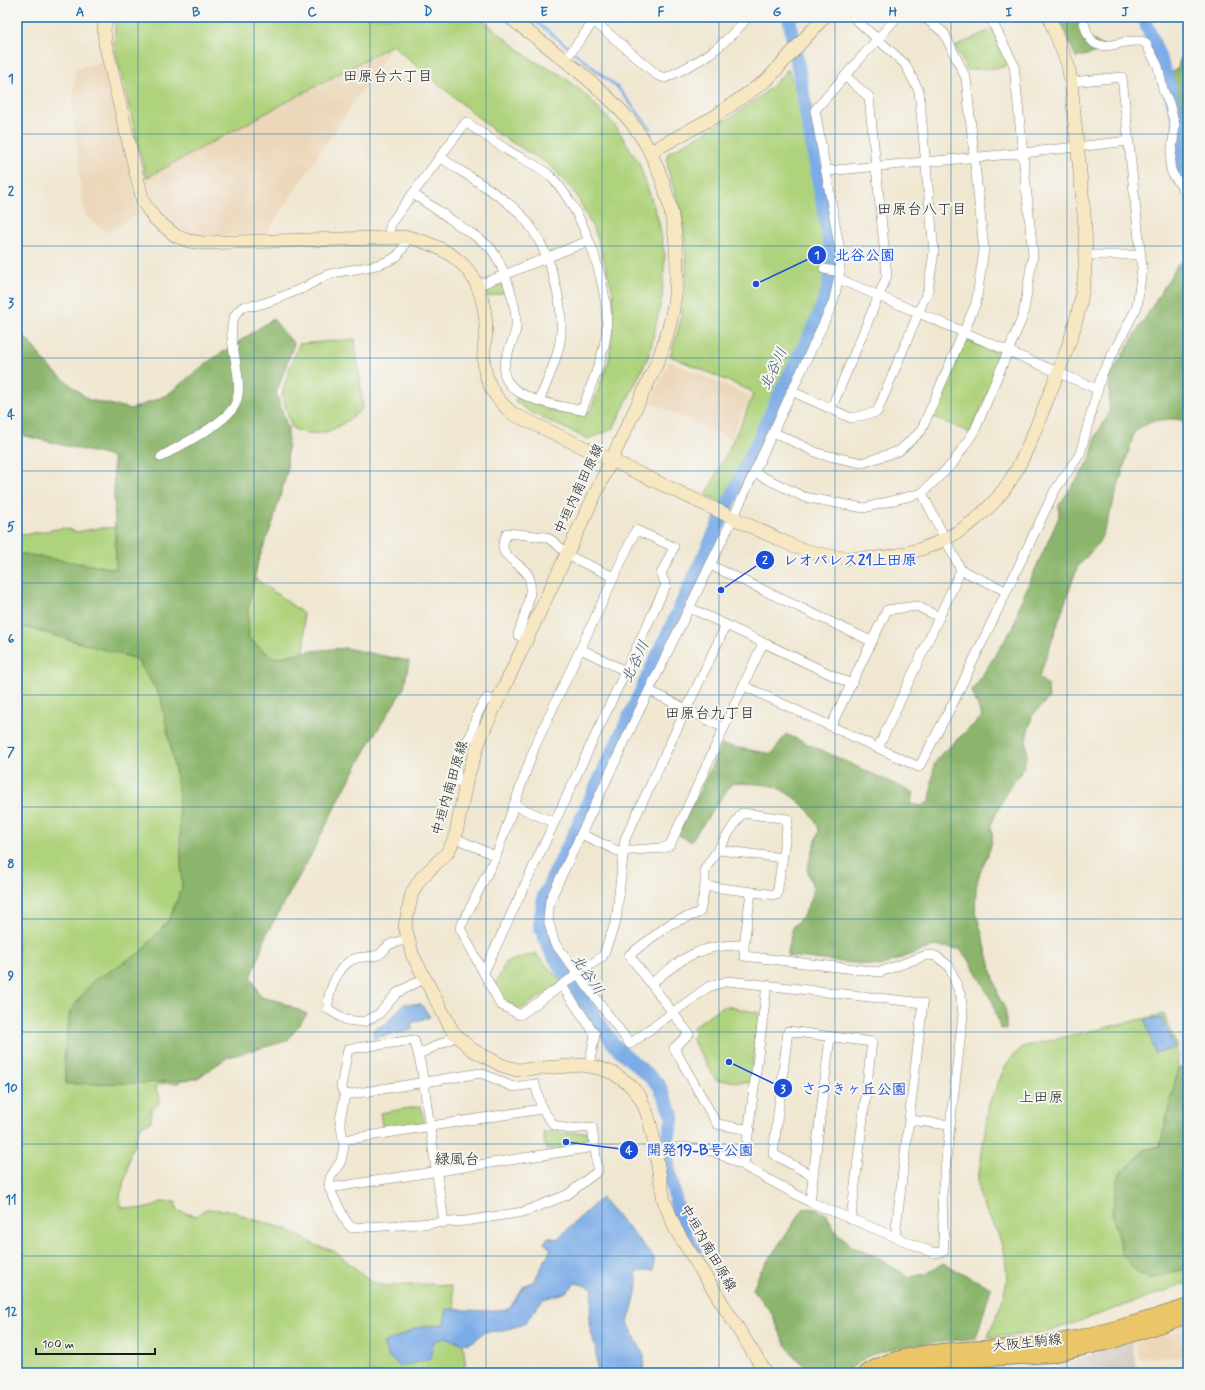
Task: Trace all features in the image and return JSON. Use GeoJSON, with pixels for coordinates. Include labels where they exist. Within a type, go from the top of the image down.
{"type":"FeatureCollection","features":[{"type":"Feature","properties":{"kind":"main road"},"geometry":{"type":"LineString","coordinates":[[107,17],[104,28],[104,43],[143,202],[165,229],[176,236],[203,244],[388,237],[408,238],[425,242],[445,250],[470,272],[478,286],[485,317],[484,369],[490,388],[500,403],[513,414],[795,547],[809,552],[848,559],[881,559],[903,555],[945,540],[980,516],[1016,472],[1067,352],[1077,320],[1083,291],[1086,255],[1071,82],[1068,65],[1049,17]]}},
{"type":"Feature","properties":{"kind":"main road","name":"中垣内南田原線"},"geometry":{"type":"LineString","coordinates":[[509,17],[565,60],[604,93],[629,121],[650,152],[664,186],[673,219],[677,250],[676,281],[670,323],[658,360],[544,601],[476,750],[466,784],[454,838],[447,853],[421,878],[412,893],[405,926],[407,939],[412,954],[444,1018],[457,1036],[471,1049],[501,1065],[517,1070],[566,1066],[589,1066],[613,1073],[629,1084],[640,1097],[652,1131],[664,1201],[676,1230],[766,1373]]}},
{"type":"Feature","properties":{"kind":"main road"},"geometry":{"type":"LineString","coordinates":[[650,152],[714,117],[768,79],[824,17]]}},
{"type":"Feature","properties":{"kind":"main road","name":"大阪生駒線"},"geometry":{"type":"LineString","coordinates":[[887,1373],[918,1363],[996,1352],[1108,1331],[1188,1306]]}},
{"type":"Feature","properties":{"kind":"main road","name":"大阪生駒線"},"geometry":{"type":"LineString","coordinates":[[866,1373],[874,1367],[896,1359],[996,1352],[1052,1355],[1110,1342],[1188,1316]]}},
{"type":"Feature","properties":{"kind":"street"},"geometry":{"type":"LineString","coordinates":[[565,60],[594,21],[657,76],[665,78],[698,62],[730,38],[748,17]]}},
{"type":"Feature","properties":{"kind":"street"},"geometry":{"type":"LineString","coordinates":[[791,391],[851,418],[877,412],[928,290],[934,252],[919,92],[905,64],[852,17]]}},
{"type":"Feature","properties":{"kind":"street"},"geometry":{"type":"LineString","coordinates":[[895,1237],[923,1003],[741,981],[718,983],[708,987],[630,1044],[577,975],[554,942],[548,918],[550,900],[690,608],[731,517],[754,473],[833,303],[839,274],[840,251],[815,110],[897,17]]}},
{"type":"Feature","properties":{"kind":"street"},"geometry":{"type":"LineString","coordinates":[[773,432],[820,454],[862,463],[899,451],[921,431],[976,303],[984,250],[966,78],[944,33],[924,17]]}},
{"type":"Feature","properties":{"kind":"street"},"geometry":{"type":"LineString","coordinates":[[754,473],[804,497],[864,508],[922,493],[953,463],[975,430],[1023,316],[1033,255],[1014,64],[990,17]]}},
{"type":"Feature","properties":{"kind":"street"},"geometry":{"type":"LineString","coordinates":[[1084,17],[1088,35],[1100,45],[1105,47],[1139,40],[1146,42],[1152,52],[1158,66],[1163,90],[1169,103],[1174,124],[1170,165],[1172,173],[1188,196]]}},
{"type":"Feature","properties":{"kind":"street"},"geometry":{"type":"LineString","coordinates":[[831,409],[887,276],[869,97],[845,76]]}},
{"type":"Feature","properties":{"kind":"street"},"geometry":{"type":"LineString","coordinates":[[744,686],[919,767],[953,703],[1055,490],[1080,454],[1102,374],[1137,307],[1142,268],[1122,77],[1071,82]]}},
{"type":"Feature","properties":{"kind":"street"},"geometry":{"type":"LineString","coordinates":[[388,237],[391,223],[466,122],[548,174],[566,194],[574,209],[588,241],[605,295],[606,334],[600,361],[582,410],[539,401],[524,395],[513,387],[506,378],[504,369],[516,327],[515,311],[504,275],[492,250],[485,242],[413,194]]}},
{"type":"Feature","properties":{"kind":"street"},"geometry":{"type":"LineString","coordinates":[[826,171],[1023,153],[1129,141]]}},
{"type":"Feature","properties":{"kind":"street"},"geometry":{"type":"LineString","coordinates":[[440,158],[512,206],[534,231],[547,258],[560,302],[561,334],[559,349],[539,401]]}},
{"type":"Feature","properties":{"kind":"street"},"geometry":{"type":"LineString","coordinates":[[1188,214],[1188,226]]}},
{"type":"Feature","properties":{"kind":"street"},"geometry":{"type":"LineString","coordinates":[[161,457],[224,419],[234,407],[240,390],[239,375],[232,339],[232,324],[236,314],[243,307],[259,304],[304,288],[327,275],[388,261],[399,255],[408,238]]}},
{"type":"Feature","properties":{"kind":"street"},"geometry":{"type":"LineString","coordinates":[[478,286],[588,241]]}},
{"type":"Feature","properties":{"kind":"street"},"geometry":{"type":"LineString","coordinates":[[1086,255],[1141,255]]}},
{"type":"Feature","properties":{"kind":"street"},"geometry":{"type":"LineString","coordinates":[[824,269],[839,274],[879,297],[1097,389]]}},
{"type":"Feature","properties":{"kind":"street"},"geometry":{"type":"LineString","coordinates":[[922,493],[961,570],[1006,591]]}},
{"type":"Feature","properties":{"kind":"street"},"geometry":{"type":"LineString","coordinates":[[484,972],[553,822],[666,584],[661,574],[674,547],[636,530],[535,746],[496,856],[460,928],[500,1004],[520,1015],[603,956],[616,921],[625,839],[726,626]]}},
{"type":"Feature","properties":{"kind":"street"},"geometry":{"type":"LineString","coordinates":[[526,640],[518,635],[529,597],[530,580],[527,572],[504,552],[503,545],[507,533],[546,537],[554,542],[566,554],[614,577]]}},
{"type":"Feature","properties":{"kind":"street"},"geometry":{"type":"LineString","coordinates":[[710,565],[871,641]]}},
{"type":"Feature","properties":{"kind":"street"},"geometry":{"type":"LineString","coordinates":[[878,748],[961,570]]}},
{"type":"Feature","properties":{"kind":"street"},"geometry":{"type":"LineString","coordinates":[[529,597],[544,601]]}},
{"type":"Feature","properties":{"kind":"street"},"geometry":{"type":"LineString","coordinates":[[831,726],[871,641],[888,610],[916,606],[939,617]]}},
{"type":"Feature","properties":{"kind":"street"},"geometry":{"type":"LineString","coordinates":[[690,608],[851,684]]}},
{"type":"Feature","properties":{"kind":"street"},"geometry":{"type":"LineString","coordinates":[[581,834],[618,851],[663,848],[670,845],[764,643]]}},
{"type":"Feature","properties":{"kind":"street"},"geometry":{"type":"LineString","coordinates":[[581,648],[625,671]]}},
{"type":"Feature","properties":{"kind":"street"},"geometry":{"type":"LineString","coordinates":[[650,691],[724,728]]}},
{"type":"Feature","properties":{"kind":"street"},"geometry":{"type":"LineString","coordinates":[[514,805],[553,822]]}},
{"type":"Feature","properties":{"kind":"street"},"geometry":{"type":"LineString","coordinates":[[705,886],[777,895],[788,819],[742,813],[719,850],[705,869],[705,886],[700,912],[670,924],[629,955],[652,983],[689,1034],[674,1048],[717,1124],[750,1130]]}},
{"type":"Feature","properties":{"kind":"street"},"geometry":{"type":"LineString","coordinates":[[454,838],[496,856]]}},
{"type":"Feature","properties":{"kind":"street"},"geometry":{"type":"LineString","coordinates":[[719,850],[783,858]]}},
{"type":"Feature","properties":{"kind":"street"},"geometry":{"type":"LineString","coordinates":[[656,1150],[683,1147],[713,1151],[810,1202],[934,1253],[944,1251],[942,1195],[963,1006],[961,996],[949,966],[943,960],[927,955],[880,972],[744,956],[751,892]]}},
{"type":"Feature","properties":{"kind":"street"},"geometry":{"type":"LineString","coordinates":[[407,939],[390,944],[378,955],[353,960],[347,964],[340,971],[330,992],[328,1009],[346,1020],[364,1022],[379,1014],[397,993],[425,978]]}},
{"type":"Feature","properties":{"kind":"street"},"geometry":{"type":"LineString","coordinates":[[652,983],[681,960],[699,951],[723,945],[744,945]]}},
{"type":"Feature","properties":{"kind":"street"},"geometry":{"type":"LineString","coordinates":[[562,985],[595,1034],[589,1066]]}},
{"type":"Feature","properties":{"kind":"street"},"geometry":{"type":"LineString","coordinates":[[744,1166],[750,1130],[767,985]]}},
{"type":"Feature","properties":{"kind":"street"},"geometry":{"type":"LineString","coordinates":[[813,1176],[773,1154],[788,1031],[872,1042],[851,1219]]}},
{"type":"Feature","properties":{"kind":"street"},"geometry":{"type":"LineString","coordinates":[[419,1054],[457,1036]]}},
{"type":"Feature","properties":{"kind":"street"},"geometry":{"type":"LineString","coordinates":[[810,1202],[830,1037]]}},
{"type":"Feature","properties":{"kind":"street"},"geometry":{"type":"LineString","coordinates":[[345,1095],[424,1081],[481,1073],[513,1087],[536,1084],[542,1109],[554,1125],[570,1129],[592,1127],[598,1171],[567,1195],[524,1212],[466,1221],[352,1228],[347,1223],[342,1210],[329,1188],[330,1178],[341,1162],[344,1140],[340,1120],[345,1095],[341,1087],[348,1049],[414,1040],[419,1054],[424,1081],[444,1222]]}},
{"type":"Feature","properties":{"kind":"street"},"geometry":{"type":"LineString","coordinates":[[344,1140],[542,1109]]}},
{"type":"Feature","properties":{"kind":"street"},"geometry":{"type":"LineString","coordinates":[[910,1120],[950,1125]]}},
{"type":"Feature","properties":{"kind":"street"},"geometry":{"type":"LineString","coordinates":[[329,1188],[594,1147]]}},
{"type":"Feature","properties":{"kind":"shaded area"},"geometry":{"type":"Polygon","coordinates":[[[169,17],[382,17],[397,38],[266,233],[205,237],[189,234],[177,228],[163,217],[151,200],[146,178],[169,17]]]}},
{"type":"Feature","properties":{"kind":"shaded area"},"geometry":{"type":"Polygon","coordinates":[[[102,62],[140,214],[106,232],[86,216],[81,191],[73,104],[75,69],[102,62]]]}},
{"type":"Feature","properties":{"kind":"shaded area"},"geometry":{"type":"Polygon","coordinates":[[[669,361],[750,396],[731,439],[651,403],[669,361]]]}},
{"type":"Feature","properties":{"kind":"shaded area"},"geometry":{"type":"Polygon","coordinates":[[[1188,1322],[1188,1355],[1138,1358],[1134,1340],[1188,1322]]]}},
{"type":"Feature","properties":{"kind":"shaded area"},"geometry":{"type":"Polygon","coordinates":[[[1131,1341],[1138,1373],[1057,1373],[1061,1365],[1131,1341]]]}},
{"type":"Feature","properties":{"kind":"green space"},"geometry":{"type":"Polygon","coordinates":[[[117,17],[479,17],[532,60],[561,75],[585,94],[616,127],[639,163],[658,219],[665,256],[662,298],[649,355],[613,429],[588,439],[530,412],[515,401],[517,397],[559,413],[582,415],[591,410],[609,360],[613,329],[613,292],[597,236],[577,196],[550,165],[498,134],[392,45],[146,178],[114,45],[115,24],[117,17]]]}},
{"type":"Feature","properties":{"kind":"green space"},"geometry":{"type":"Polygon","coordinates":[[[1059,17],[1081,17],[1086,36],[1103,46],[1102,51],[1076,58],[1059,17]]]}},
{"type":"Feature","properties":{"kind":"green space"},"geometry":{"type":"Polygon","coordinates":[[[992,29],[1008,63],[1004,67],[967,70],[955,47],[992,29]]]}},
{"type":"Feature","properties":{"kind":"green space"},"geometry":{"type":"Polygon","coordinates":[[[1188,53],[1188,181],[1179,174],[1183,123],[1172,85],[1172,72],[1178,68],[1180,59],[1188,53]]]}},
{"type":"Feature","properties":{"kind":"green space"},"geometry":{"type":"Polygon","coordinates":[[[788,69],[803,112],[828,248],[828,267],[822,298],[724,503],[706,495],[744,418],[753,394],[751,391],[670,356],[680,320],[686,267],[684,231],[681,212],[669,175],[667,160],[668,153],[716,126],[747,106],[776,83],[788,69]]]}},
{"type":"Feature","properties":{"kind":"green space"},"geometry":{"type":"Polygon","coordinates":[[[1188,259],[1188,423],[1175,419],[1160,420],[1144,425],[1134,433],[1107,524],[1099,542],[1077,568],[1039,677],[1048,686],[1049,698],[1032,716],[1026,739],[1027,753],[1024,766],[1018,777],[1009,787],[991,825],[991,847],[977,882],[975,914],[978,919],[1000,1001],[1004,1007],[1006,1030],[1000,1028],[993,1003],[968,958],[959,949],[934,946],[880,966],[787,956],[793,926],[803,916],[811,900],[813,888],[807,869],[819,831],[817,824],[808,810],[794,798],[772,786],[732,783],[691,841],[678,835],[722,745],[772,754],[786,734],[914,793],[910,804],[922,806],[930,801],[934,765],[941,754],[982,717],[972,691],[1014,626],[1020,603],[1059,517],[1059,505],[1090,460],[1096,435],[1109,414],[1110,376],[1178,264],[1188,259]]]}},
{"type":"Feature","properties":{"kind":"green space"},"geometry":{"type":"Polygon","coordinates":[[[499,282],[503,284],[505,292],[488,297],[485,290],[486,287],[499,282]]]}},
{"type":"Feature","properties":{"kind":"green space"},"geometry":{"type":"Polygon","coordinates":[[[273,319],[294,344],[276,393],[288,429],[287,472],[273,522],[258,561],[248,611],[249,639],[273,658],[310,651],[345,648],[409,661],[404,688],[373,737],[340,797],[310,857],[267,933],[251,978],[261,997],[281,1002],[307,1014],[287,1041],[228,1057],[196,1079],[146,1083],[66,1084],[64,1059],[70,1011],[93,981],[141,952],[169,920],[182,887],[178,786],[161,698],[137,659],[17,625],[17,553],[116,569],[113,457],[17,434],[17,327],[50,368],[89,400],[132,409],[167,395],[208,362],[273,319]]]}},
{"type":"Feature","properties":{"kind":"green space"},"geometry":{"type":"Polygon","coordinates":[[[355,339],[363,408],[339,426],[321,433],[302,432],[292,428],[282,395],[299,344],[355,339]]]}},
{"type":"Feature","properties":{"kind":"green space"},"geometry":{"type":"Polygon","coordinates":[[[969,341],[1000,354],[1003,358],[970,433],[932,416],[964,343],[969,341]]]}},
{"type":"Feature","properties":{"kind":"green space"},"geometry":{"type":"Polygon","coordinates":[[[135,527],[241,568],[303,613],[305,641],[303,661],[179,1083],[158,1084],[156,1090],[160,1097],[159,1103],[151,1109],[151,1122],[141,1125],[136,1136],[135,1145],[130,1153],[127,1173],[120,1196],[121,1207],[142,1209],[152,1207],[161,1202],[175,1202],[178,1211],[196,1216],[206,1209],[234,1211],[245,1217],[289,1230],[317,1246],[334,1251],[372,1282],[386,1286],[430,1284],[451,1286],[464,1350],[466,1373],[17,1373],[17,536],[63,528],[77,532],[98,528],[135,527]]]}},
{"type":"Feature","properties":{"kind":"green space"},"geometry":{"type":"Polygon","coordinates":[[[535,953],[562,982],[520,1010],[502,1001],[495,985],[506,962],[535,953]]]}},
{"type":"Feature","properties":{"kind":"green space"},"geometry":{"type":"Polygon","coordinates":[[[727,1006],[759,1013],[750,1083],[716,1080],[691,1038],[695,1035],[692,1028],[718,1009],[727,1006]]]}},
{"type":"Feature","properties":{"kind":"green space"},"geometry":{"type":"Polygon","coordinates":[[[1164,1014],[1177,1047],[1178,1069],[1160,1146],[1143,1150],[1136,1160],[1119,1174],[1150,1279],[1188,1268],[1188,1283],[1045,1333],[988,1337],[1002,1302],[1007,1280],[1005,1254],[998,1234],[979,1197],[978,1180],[989,1103],[1007,1063],[1022,1047],[1164,1014]]]}},
{"type":"Feature","properties":{"kind":"green space"},"geometry":{"type":"Polygon","coordinates":[[[1188,1066],[1188,1268],[1150,1279],[1138,1273],[1122,1254],[1112,1213],[1119,1174],[1136,1160],[1143,1150],[1160,1146],[1178,1069],[1188,1066]]]}},
{"type":"Feature","properties":{"kind":"green space"},"geometry":{"type":"Polygon","coordinates":[[[421,1106],[424,1123],[383,1130],[380,1113],[421,1106]]]}},
{"type":"Feature","properties":{"kind":"green space"},"geometry":{"type":"Polygon","coordinates":[[[554,1131],[566,1133],[586,1132],[590,1139],[586,1145],[546,1150],[543,1133],[554,1131]]]}},
{"type":"Feature","properties":{"kind":"green space"},"geometry":{"type":"Polygon","coordinates":[[[804,1208],[816,1209],[826,1214],[836,1231],[853,1247],[875,1256],[908,1277],[926,1274],[943,1263],[991,1288],[976,1338],[899,1347],[868,1356],[845,1372],[806,1366],[796,1358],[785,1344],[772,1314],[753,1289],[760,1272],[804,1208]]]}},
{"type":"Feature","properties":{"kind":"water"},"geometry":{"type":"Polygon","coordinates":[[[404,1004],[421,1004],[430,1017],[411,1023],[412,1030],[374,1038],[373,1030],[387,1023],[404,1004]]]}},
{"type":"Feature","properties":{"kind":"water"},"geometry":{"type":"Polygon","coordinates":[[[1162,1018],[1175,1048],[1155,1053],[1145,1020],[1162,1018]]]}},
{"type":"Feature","properties":{"kind":"water"},"geometry":{"type":"Polygon","coordinates":[[[601,1198],[654,1257],[654,1270],[636,1272],[638,1286],[628,1323],[644,1356],[643,1373],[597,1373],[596,1350],[589,1324],[593,1288],[576,1283],[565,1293],[543,1299],[524,1324],[501,1331],[484,1332],[474,1341],[466,1344],[446,1337],[434,1342],[431,1358],[401,1367],[388,1356],[383,1343],[416,1328],[444,1324],[447,1309],[486,1311],[509,1309],[524,1286],[534,1281],[551,1249],[544,1243],[548,1237],[557,1239],[601,1198]]]}},
{"type":"Feature","properties":{"kind":"waterway"},"geometry":{"type":"LineString","coordinates":[[530,17],[571,49]]}},
{"type":"Feature","properties":{"kind":"waterway","name":"北谷川"},"geometry":{"type":"LineString","coordinates":[[695,1251],[690,1243],[678,1213],[668,1165],[666,1147],[673,1117],[659,1085],[615,1046],[560,967],[548,946],[540,925],[544,896],[788,378],[810,336],[827,292],[833,261],[789,17]]}},
{"type":"Feature","properties":{"kind":"waterway"},"geometry":{"type":"LineString","coordinates":[[1145,17],[1147,26],[1164,69],[1180,126],[1175,167],[1178,176],[1183,182],[1188,183]]}},
{"type":"Feature","properties":{"kind":"waterway"},"geometry":{"type":"LineString","coordinates":[[574,52],[618,88],[650,128]]}},
{"type":"Feature","properties":{"kind":"place","name":"北谷公園"},"geometry":{"type":"Point","coordinates":[756,284]}},
{"type":"Feature","properties":{"kind":"place","name":"レオパレス21上田原"},"geometry":{"type":"Point","coordinates":[721,590]}},
{"type":"Feature","properties":{"kind":"place","name":"さつきヶ丘公園"},"geometry":{"type":"Point","coordinates":[729,1062]}},
{"type":"Feature","properties":{"kind":"place","name":"開発19-B号公園"},"geometry":{"type":"Point","coordinates":[566,1142]}},
{"type":"Feature","properties":{"kind":"district","name":"田原台六丁目"},"geometry":{"type":"Point","coordinates":[388,77]}},
{"type":"Feature","properties":{"kind":"district","name":"田原台八丁目"},"geometry":{"type":"Point","coordinates":[922,210]}},
{"type":"Feature","properties":{"kind":"district","name":"田原台九丁目"},"geometry":{"type":"Point","coordinates":[710,714]}},
{"type":"Feature","properties":{"kind":"district","name":"上田原"},"geometry":{"type":"Point","coordinates":[1041,1098]}},
{"type":"Feature","properties":{"kind":"district","name":"緑風台"},"geometry":{"type":"Point","coordinates":[457,1160]}}]}
